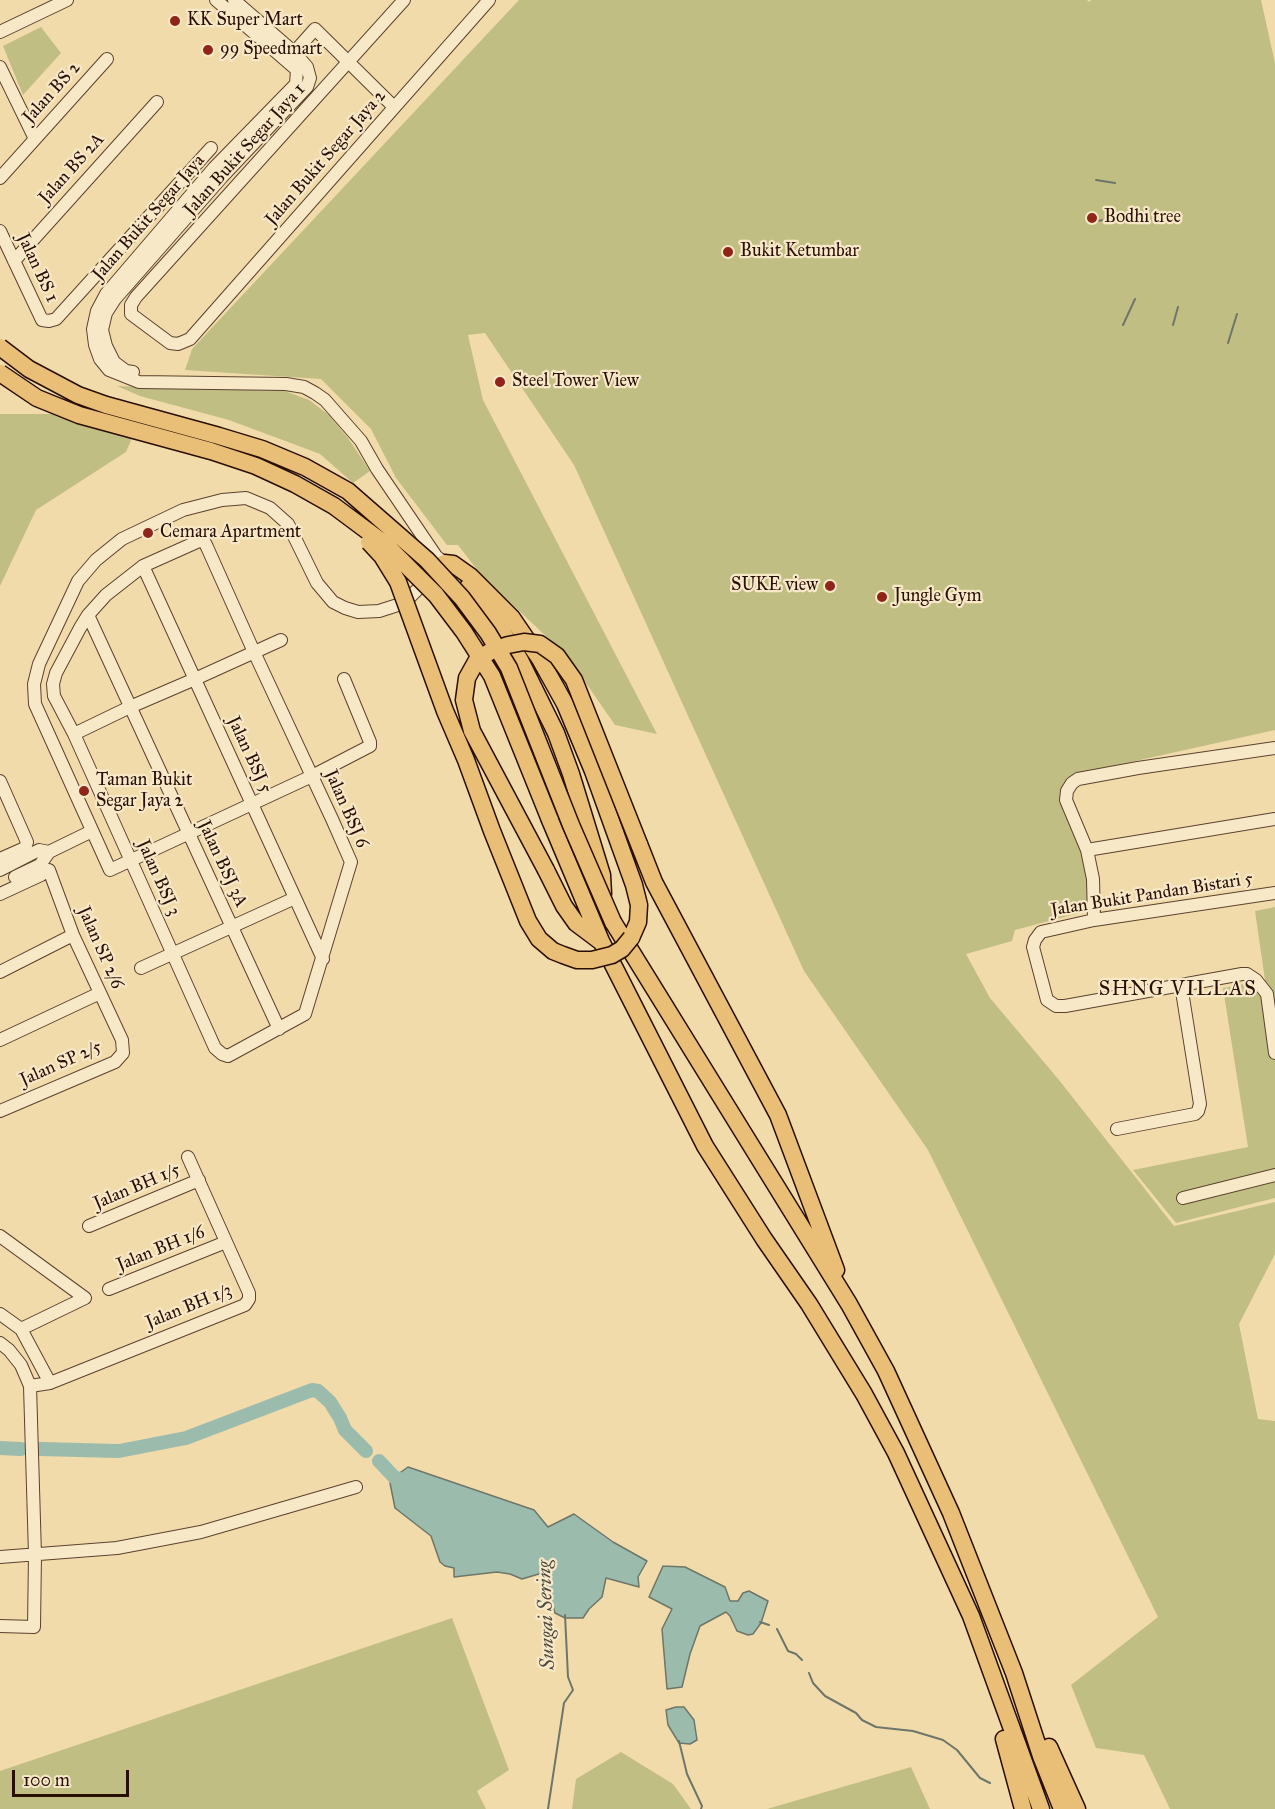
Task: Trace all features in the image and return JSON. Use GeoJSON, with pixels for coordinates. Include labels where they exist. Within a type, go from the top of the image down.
{"type":"FeatureCollection","features":[{"type":"Feature","properties":{"kind":"highway"},"geometry":{"type":"LineString","coordinates":[[0,347],[29,369],[78,395],[262,449],[305,467],[348,491],[428,560],[462,598],[488,633],[509,668],[613,922],[849,1304],[886,1371],[951,1513],[1014,1673],[1041,1756],[1062,1809]]}},
{"type":"Feature","properties":{"kind":"highway"},"geometry":{"type":"LineString","coordinates":[[0,373],[37,398],[79,415],[211,451],[256,466],[296,484],[334,506],[385,544],[436,595],[464,632],[492,676],[601,941],[705,1146],[764,1239],[809,1304],[870,1404],[896,1453],[971,1616],[1041,1809]]}},
{"type":"Feature","properties":{"kind":"highway"},"geometry":{"type":"LineString","coordinates":[[334,506],[382,556],[398,582],[492,831],[528,921],[539,939],[552,951],[577,960],[592,960],[612,955],[622,949],[631,938],[638,922],[639,905],[593,771],[565,704],[540,659],[512,618],[457,569]]}},
{"type":"Feature","properties":{"kind":"highway"},"geometry":{"type":"LineString","coordinates":[[457,569],[520,660],[556,733],[602,875],[604,904]]}},
{"type":"Feature","properties":{"kind":"highway"},"geometry":{"type":"LineString","coordinates":[[601,941],[576,923],[564,906],[472,731],[464,700],[468,678],[477,660],[491,651],[524,642],[540,644],[557,656],[574,680],[654,882],[778,1115],[849,1304]]}},
{"type":"Feature","properties":{"kind":"highway"},"geometry":{"type":"LineString","coordinates":[[971,1616],[1023,1809]]}},
{"type":"Feature","properties":{"kind":"highway"},"geometry":{"type":"LineString","coordinates":[[1014,1673],[1034,1710],[1077,1809]]}},
{"type":"Feature","properties":{"kind":"street"},"geometry":{"type":"LineString","coordinates":[[0,32],[68,0]]}},
{"type":"Feature","properties":{"kind":"street"},"geometry":{"type":"LineString","coordinates":[[216,0],[291,57]]}},
{"type":"Feature","properties":{"kind":"street"},"geometry":{"type":"LineString","coordinates":[[234,0],[291,57]]}},
{"type":"Feature","properties":{"kind":"street","name":"Jalan Bukit Segar Jaya 1"},"geometry":{"type":"LineString","coordinates":[[190,339],[178,344],[170,343],[131,314],[131,305],[404,0]]}},
{"type":"Feature","properties":{"kind":"street","name":"Jalan Bukit Segar Jaya 2"},"geometry":{"type":"LineString","coordinates":[[190,339],[489,0]]}},
{"type":"Feature","properties":{"kind":"street"},"geometry":{"type":"LineString","coordinates":[[291,57],[315,29],[394,107]]}},
{"type":"Feature","properties":{"kind":"street","name":"Jalan Bukit Segar Jaya"},"geometry":{"type":"LineString","coordinates":[[291,57],[307,67],[310,78],[214,168],[121,274],[97,311],[93,329],[95,345],[100,359],[109,370],[139,382],[286,384],[304,387],[315,393],[325,400],[361,441],[377,469],[436,556],[457,569]]}},
{"type":"Feature","properties":{"kind":"street","name":"Jalan BS 2"},"geometry":{"type":"LineString","coordinates":[[0,178],[107,59]]}},
{"type":"Feature","properties":{"kind":"street"},"geometry":{"type":"LineString","coordinates":[[0,67],[35,139]]}},
{"type":"Feature","properties":{"kind":"street","name":"Jalan BS 2A"},"geometry":{"type":"LineString","coordinates":[[14,261],[157,102]]}},
{"type":"Feature","properties":{"kind":"street","name":"Jalan BS 1"},"geometry":{"type":"LineString","coordinates":[[0,231],[42,320],[56,319],[211,148]]}},
{"type":"Feature","properties":{"kind":"street"},"geometry":{"type":"LineString","coordinates":[[344,679],[370,741],[370,746],[312,776],[110,870],[35,704],[34,684],[39,664],[78,581],[96,560],[122,539],[183,510],[222,500],[246,498],[270,508],[288,524],[317,583],[333,602],[358,612],[379,611],[404,603],[457,569]]}},
{"type":"Feature","properties":{"kind":"street","name":"Jalan BSJ 3"},"geometry":{"type":"LineString","coordinates":[[204,541],[199,540],[143,566],[106,595],[88,615],[56,673],[53,684],[54,696],[74,734],[215,1048],[222,1054]]}},
{"type":"Feature","properties":{"kind":"street","name":"Jalan BSJ 6"},"geometry":{"type":"LineString","coordinates":[[204,541],[351,862],[305,1014],[228,1056],[222,1054]]}},
{"type":"Feature","properties":{"kind":"street","name":"Jalan BSJ 5"},"geometry":{"type":"LineString","coordinates":[[143,566],[323,958]]}},
{"type":"Feature","properties":{"kind":"street","name":"Jalan BSJ 3A"},"geometry":{"type":"LineString","coordinates":[[88,615],[279,1029]]}},
{"type":"Feature","properties":{"kind":"street"},"geometry":{"type":"LineString","coordinates":[[74,734],[281,640]]}},
{"type":"Feature","properties":{"kind":"street"},"geometry":{"type":"LineString","coordinates":[[1094,920],[1093,879],[1087,850],[1066,800],[1069,787],[1078,779],[1275,748]]}},
{"type":"Feature","properties":{"kind":"street"},"geometry":{"type":"LineString","coordinates":[[0,859],[25,848],[27,842],[1,784]]}},
{"type":"Feature","properties":{"kind":"street"},"geometry":{"type":"LineString","coordinates":[[1087,850],[1275,819]]}},
{"type":"Feature","properties":{"kind":"street"},"geometry":{"type":"LineString","coordinates":[[0,885],[40,865],[49,852],[92,831]]}},
{"type":"Feature","properties":{"kind":"street"},"geometry":{"type":"LineString","coordinates":[[0,870],[39,850],[49,852]]}},
{"type":"Feature","properties":{"kind":"street","name":"Jalan SP 2/6"},"geometry":{"type":"LineString","coordinates":[[0,894],[49,870],[73,935],[122,1040]]}},
{"type":"Feature","properties":{"kind":"street","name":"Jalan Bukit Pandan Bistari 5"},"geometry":{"type":"LineString","coordinates":[[1181,985],[1065,1006],[1052,1004],[1047,1000],[1033,947],[1037,935],[1041,932],[1094,920],[1275,893]]}},
{"type":"Feature","properties":{"kind":"street"},"geometry":{"type":"LineString","coordinates":[[141,968],[295,898]]}},
{"type":"Feature","properties":{"kind":"street"},"geometry":{"type":"LineString","coordinates":[[0,972],[73,935]]}},
{"type":"Feature","properties":{"kind":"street"},"geometry":{"type":"LineString","coordinates":[[1117,1129],[1195,1114],[1198,1111],[1200,1104],[1181,985],[1242,974],[1251,976],[1267,994],[1275,1053]]}},
{"type":"Feature","properties":{"kind":"street"},"geometry":{"type":"LineString","coordinates":[[0,1040],[100,993]]}},
{"type":"Feature","properties":{"kind":"street","name":"Jalan SP 2/5"},"geometry":{"type":"LineString","coordinates":[[1,1107],[115,1062],[123,1053],[122,1040]]}},
{"type":"Feature","properties":{"kind":"street","name":"Jalan BH 1/3"},"geometry":{"type":"LineString","coordinates":[[30,1386],[50,1383],[245,1305],[249,1299],[249,1293],[188,1157]]}},
{"type":"Feature","properties":{"kind":"street"},"geometry":{"type":"LineString","coordinates":[[1183,1198],[1275,1175]]}},
{"type":"Feature","properties":{"kind":"street","name":"Jalan BH 1/5"},"geometry":{"type":"LineString","coordinates":[[89,1226],[199,1180]]}},
{"type":"Feature","properties":{"kind":"street"},"geometry":{"type":"LineString","coordinates":[[0,1236],[85,1298],[21,1329]]}},
{"type":"Feature","properties":{"kind":"street","name":"Jalan BH 1/6"},"geometry":{"type":"LineString","coordinates":[[109,1289],[226,1242]]}},
{"type":"Feature","properties":{"kind":"street"},"geometry":{"type":"LineString","coordinates":[[0,1314],[21,1329],[50,1383]]}},
{"type":"Feature","properties":{"kind":"street"},"geometry":{"type":"LineString","coordinates":[[0,1343],[21,1365],[30,1386],[35,1555],[34,1627],[0,1626]]}},
{"type":"Feature","properties":{"kind":"street"},"geometry":{"type":"LineString","coordinates":[[0,1557],[117,1548],[201,1532],[356,1487]]}},
{"type":"Feature","properties":{"kind":"shaded area"},"geometry":{"type":"Polygon","coordinates":[[[519,0],[1087,0],[1089,2],[1091,0],[1261,0],[1275,63],[1275,730],[1077,774],[1061,800],[1082,852],[1089,879],[1087,911],[1015,930],[1012,941],[966,954],[990,998],[1059,1080],[1174,1226],[1275,1202],[1275,1254],[1239,1324],[1258,1419],[1275,1421],[1275,1809],[1170,1809],[1144,1755],[1096,1748],[1071,1685],[1158,1617],[928,1150],[804,971],[574,465],[485,333],[468,335],[483,400],[657,734],[615,725],[567,656],[482,576],[458,545],[447,545],[396,478],[371,429],[321,379],[185,370],[192,349],[519,0]]]}},
{"type":"Feature","properties":{"kind":"shaded area"},"geometry":{"type":"Polygon","coordinates":[[[41,27],[61,53],[23,95],[3,46],[41,27]]]}},
{"type":"Feature","properties":{"kind":"shaded area"},"geometry":{"type":"Polygon","coordinates":[[[117,386],[285,391],[309,400],[329,415],[370,471],[353,483],[320,454],[229,420],[140,396],[117,386]]]}},
{"type":"Feature","properties":{"kind":"shaded area"},"geometry":{"type":"Polygon","coordinates":[[[0,414],[56,414],[132,438],[126,452],[36,510],[0,586],[0,414]]]}},
{"type":"Feature","properties":{"kind":"shaded area"},"geometry":{"type":"Polygon","coordinates":[[[1275,907],[1275,1198],[1176,1223],[1133,1170],[1248,1147],[1223,988],[1265,980],[1255,911],[1275,907]]]}},
{"type":"Feature","properties":{"kind":"shaded area"},"geometry":{"type":"Polygon","coordinates":[[[408,1467],[534,1510],[548,1527],[574,1514],[613,1542],[647,1561],[638,1577],[639,1587],[606,1578],[602,1597],[583,1618],[565,1618],[555,1613],[542,1573],[522,1579],[497,1572],[454,1577],[454,1568],[440,1562],[431,1536],[395,1508],[390,1483],[394,1477],[408,1467]]]}},
{"type":"Feature","properties":{"kind":"shaded area"},"geometry":{"type":"Polygon","coordinates":[[[663,1566],[685,1567],[725,1587],[730,1601],[738,1601],[743,1593],[749,1591],[768,1601],[761,1623],[753,1634],[748,1635],[737,1631],[726,1612],[700,1626],[682,1687],[667,1689],[662,1629],[672,1609],[649,1597],[663,1566]]]}},
{"type":"Feature","properties":{"kind":"shaded area"},"geometry":{"type":"Polygon","coordinates":[[[452,1618],[509,1770],[477,1791],[486,1809],[0,1809],[0,1771],[452,1618]]]}},
{"type":"Feature","properties":{"kind":"shaded area"},"geometry":{"type":"Polygon","coordinates":[[[684,1707],[694,1720],[697,1740],[690,1744],[679,1743],[668,1725],[666,1710],[684,1707]]]}},
{"type":"Feature","properties":{"kind":"shaded area"},"geometry":{"type":"Polygon","coordinates":[[[621,1752],[673,1784],[691,1809],[572,1809],[576,1779],[621,1752]]]}},
{"type":"Feature","properties":{"kind":"shaded area"},"geometry":{"type":"Polygon","coordinates":[[[911,1767],[930,1809],[767,1809],[911,1767]]]}},
{"type":"Feature","properties":{"kind":"waterway"},"geometry":{"type":"LineString","coordinates":[[1096,180],[1115,183]]}},
{"type":"Feature","properties":{"kind":"waterway"},"geometry":{"type":"LineString","coordinates":[[1089,221],[1111,220]]}},
{"type":"Feature","properties":{"kind":"waterway"},"geometry":{"type":"LineString","coordinates":[[1123,325],[1135,299]]}},
{"type":"Feature","properties":{"kind":"waterway"},"geometry":{"type":"LineString","coordinates":[[1173,325],[1178,307]]}},
{"type":"Feature","properties":{"kind":"waterway"},"geometry":{"type":"LineString","coordinates":[[1228,343],[1237,314]]}},
{"type":"Feature","properties":{"kind":"waterway","name":"Sungai Sering"},"geometry":{"type":"LineString","coordinates":[[40,1449],[119,1451],[186,1438],[312,1390],[318,1391],[330,1402],[345,1430],[366,1451]]}},
{"type":"Feature","properties":{"kind":"waterway","name":"Sungai Sering"},"geometry":{"type":"LineString","coordinates":[[0,1448],[21,1449]]}},
{"type":"Feature","properties":{"kind":"waterway","name":"Sungai Sering"},"geometry":{"type":"LineString","coordinates":[[379,1461],[394,1477],[410,1484]]}},
{"type":"Feature","properties":{"kind":"waterway","name":"Sungai Sering"},"geometry":{"type":"LineString","coordinates":[[548,1809],[564,1703],[573,1690],[568,1677],[565,1615]]}},
{"type":"Feature","properties":{"kind":"waterway"},"geometry":{"type":"LineString","coordinates":[[760,1622],[769,1625]]}},
{"type":"Feature","properties":{"kind":"waterway"},"geometry":{"type":"LineString","coordinates":[[777,1629],[788,1651],[796,1654],[802,1660]]}},
{"type":"Feature","properties":{"kind":"waterway"},"geometry":{"type":"LineString","coordinates":[[809,1673],[813,1683],[825,1696],[856,1713],[862,1720],[876,1727],[913,1731],[943,1740],[957,1750],[980,1778],[990,1783]]}},
{"type":"Feature","properties":{"kind":"waterway"},"geometry":{"type":"LineString","coordinates":[[679,1741],[687,1774],[702,1806],[701,1809]]}},
{"type":"Feature","properties":{"kind":"place","name":"KK Super Mart"},"geometry":{"type":"Point","coordinates":[175,21]}},
{"type":"Feature","properties":{"kind":"place","name":"99 Speedmart"},"geometry":{"type":"Point","coordinates":[208,50]}},
{"type":"Feature","properties":{"kind":"place","name":"Bodhi tree"},"geometry":{"type":"Point","coordinates":[1092,218]}},
{"type":"Feature","properties":{"kind":"place","name":"Bukit Ketumbar"},"geometry":{"type":"Point","coordinates":[728,252]}},
{"type":"Feature","properties":{"kind":"place","name":"Steel Tower View"},"geometry":{"type":"Point","coordinates":[500,382]}},
{"type":"Feature","properties":{"kind":"place","name":"Cemara Apartment"},"geometry":{"type":"Point","coordinates":[148,533]}},
{"type":"Feature","properties":{"kind":"place","name":"SUKE view"},"geometry":{"type":"Point","coordinates":[830,586]}},
{"type":"Feature","properties":{"kind":"place","name":"Jungle Gym"},"geometry":{"type":"Point","coordinates":[882,597]}},
{"type":"Feature","properties":{"kind":"place","name":"Taman Bukit Segar Jaya 2"},"geometry":{"type":"Point","coordinates":[84,791]}},
{"type":"Feature","properties":{"kind":"district","name":"SHNG VILLAS"},"geometry":{"type":"Point","coordinates":[1178,990]}}]}
